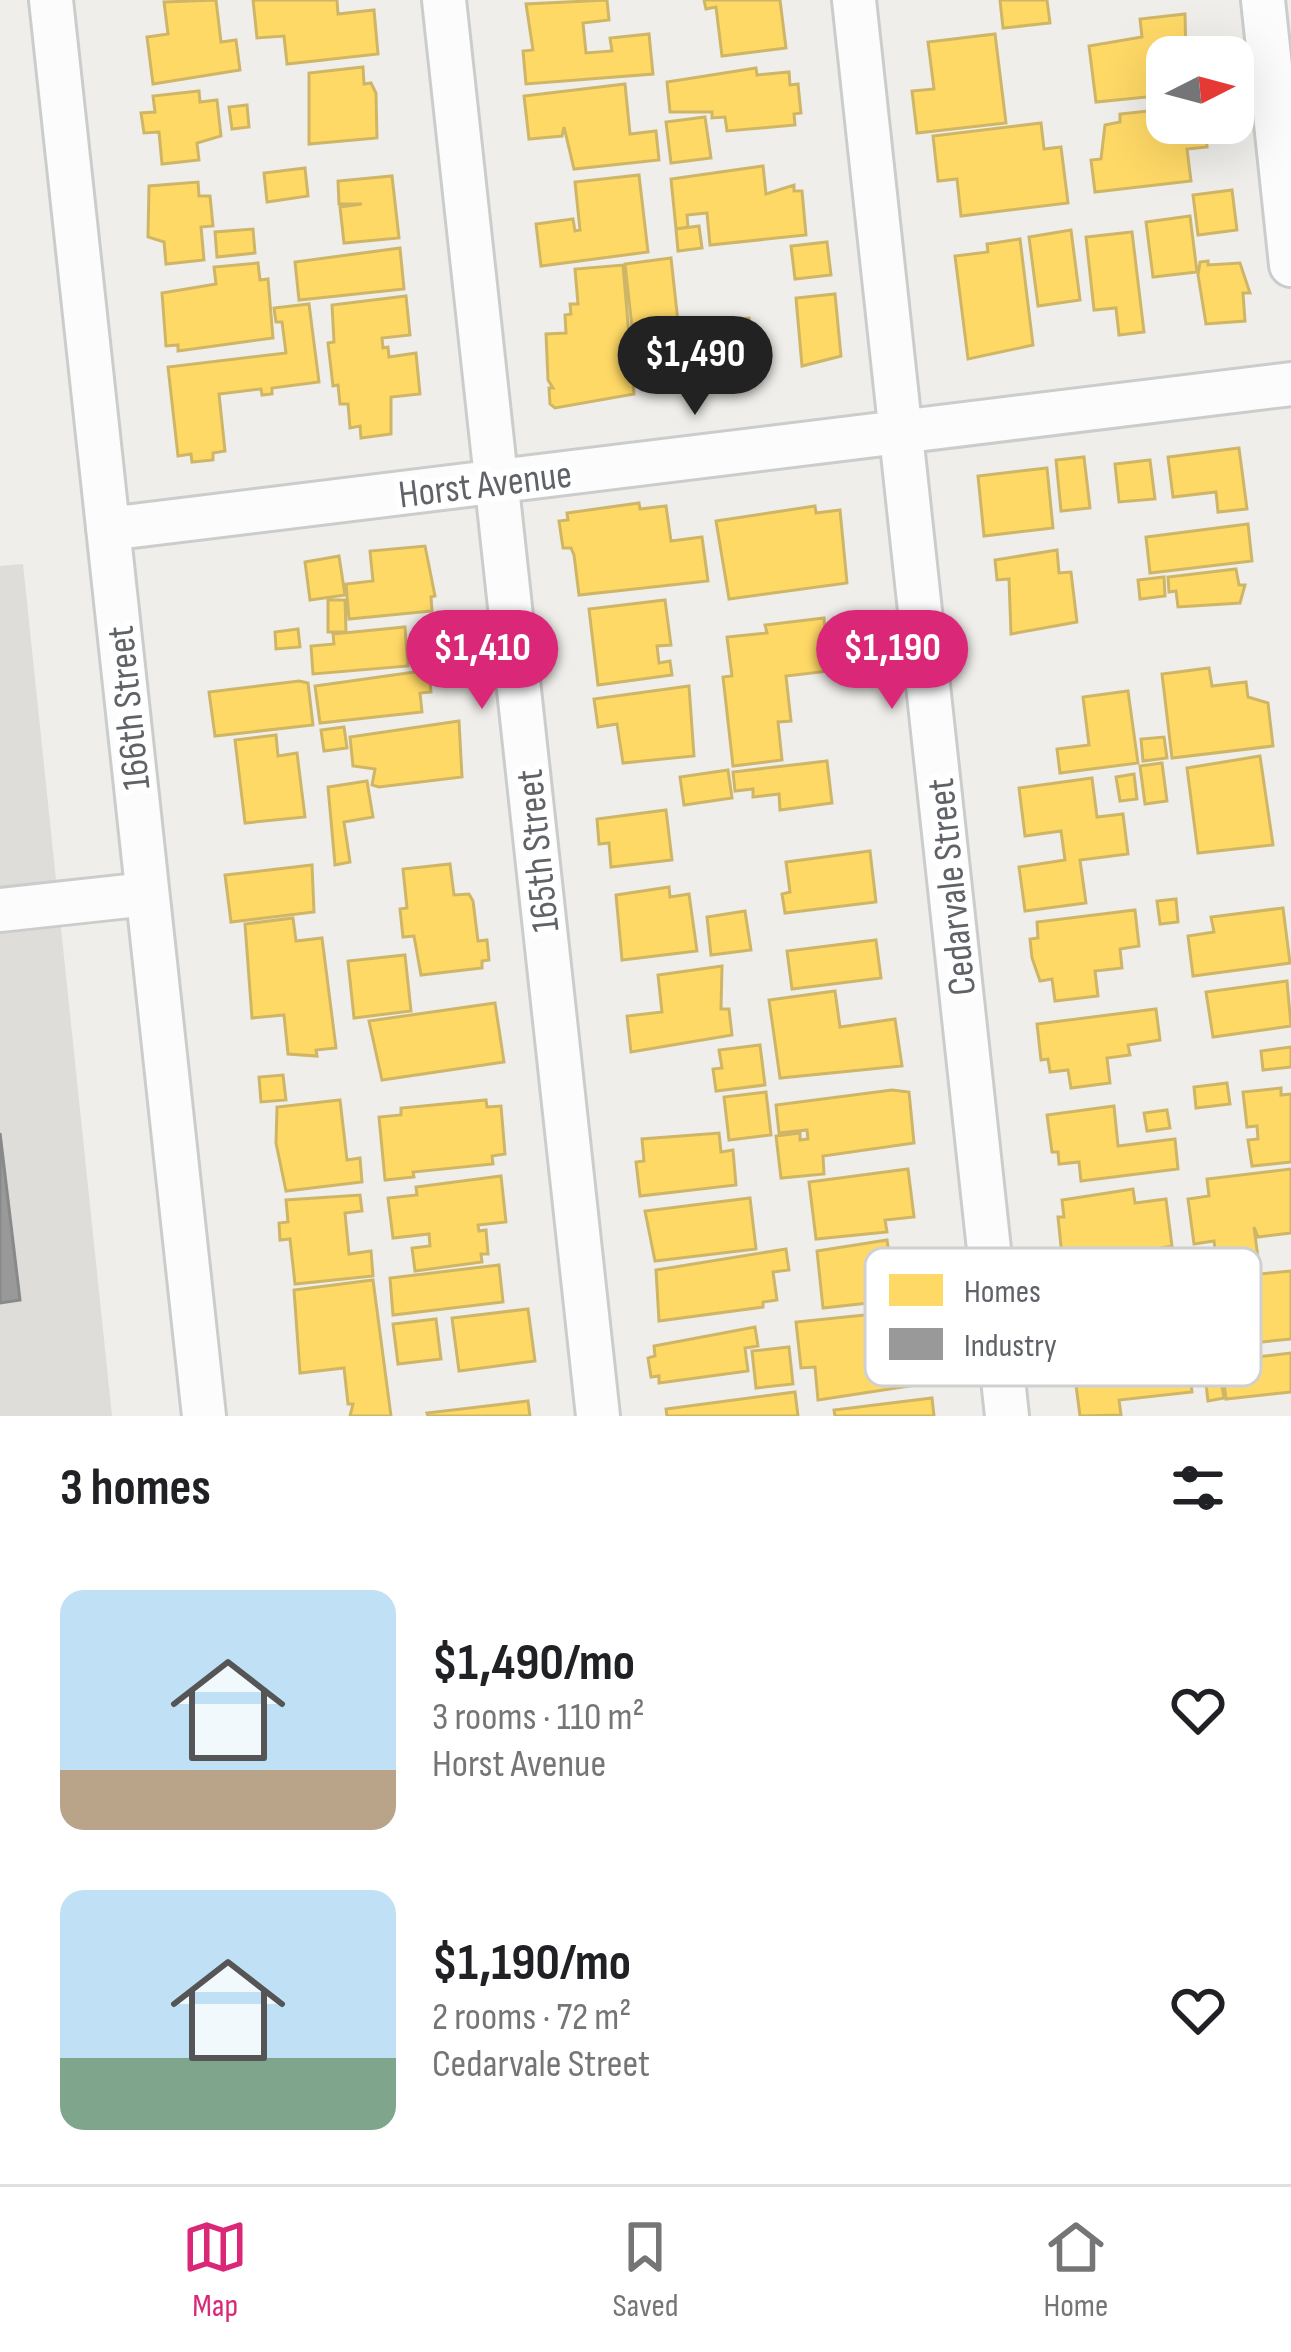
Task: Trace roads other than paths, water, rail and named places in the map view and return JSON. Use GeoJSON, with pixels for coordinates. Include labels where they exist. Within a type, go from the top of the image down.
{"type":"FeatureCollection","features":[{"type":"Feature","properties":{"kind":"street","name":"166th Street"},"geometry":{"type":"LineString","coordinates":[[51,0],[204,1416]]}},
{"type":"Feature","properties":{"kind":"street","name":"165th Street"},"geometry":{"type":"LineString","coordinates":[[443,0],[598,1416]]}},
{"type":"Feature","properties":{"kind":"street","name":"Cedarvale Street"},"geometry":{"type":"LineString","coordinates":[[854,0],[989,1248]]}},
{"type":"Feature","properties":{"kind":"street"},"geometry":{"type":"LineString","coordinates":[[1263,0],[1291,265]]}},
{"type":"Feature","properties":{"kind":"street","name":"Horst Avenue"},"geometry":{"type":"LineString","coordinates":[[108,530],[1291,384]]}},
{"type":"Feature","properties":{"kind":"street"},"geometry":{"type":"LineString","coordinates":[[0,910],[147,895]]}},
{"type":"Feature","properties":{"kind":"street","name":"Cedarvale Street"},"geometry":{"type":"LineString","coordinates":[[1004,1386],[1007,1416]]}}]}
